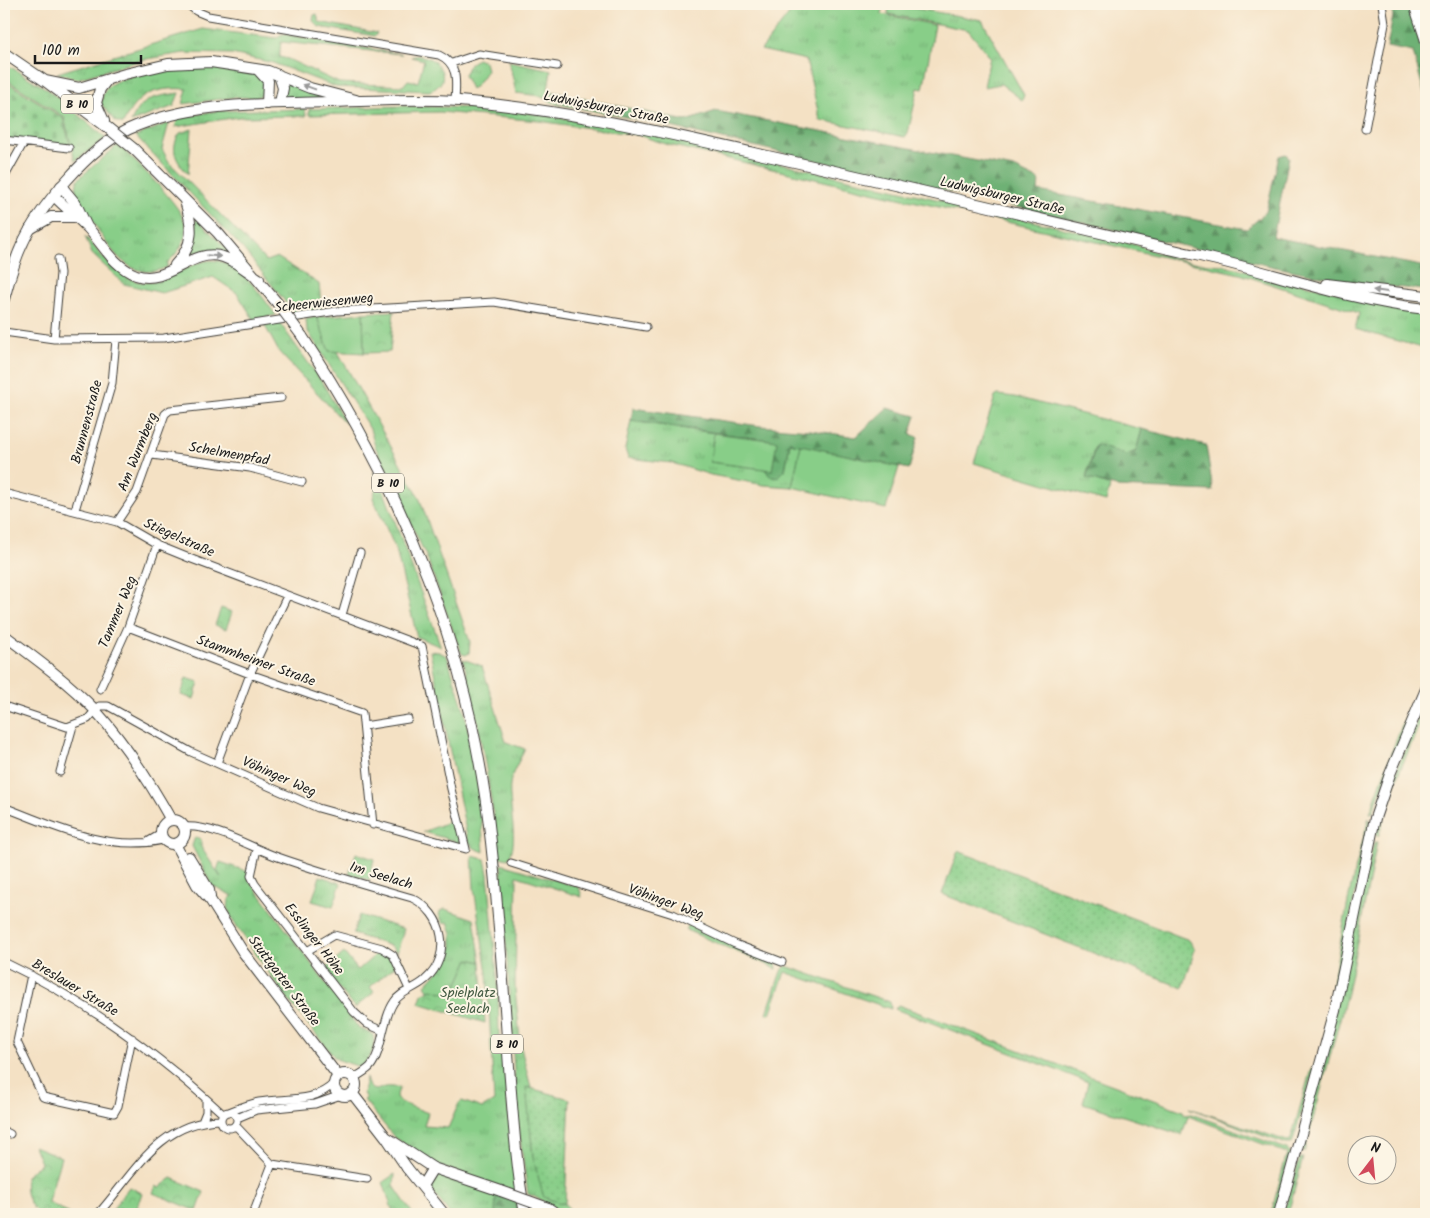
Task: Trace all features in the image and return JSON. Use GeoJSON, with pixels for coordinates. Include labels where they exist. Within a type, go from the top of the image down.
{"type":"FeatureCollection","features":[{"type":"Feature","properties":{"kind":"main road"},"geometry":{"type":"LineString","coordinates":[[1414,4],[1426,42]]}},
{"type":"Feature","properties":{"kind":"main road","name":"B 10"},"geometry":{"type":"LineString","coordinates":[[4,53],[45,80],[134,149],[218,233],[259,279],[302,336],[357,422],[408,524],[451,640],[478,754],[494,872],[514,1127],[525,1214]]}},
{"type":"Feature","properties":{"kind":"main road"},"geometry":{"type":"LineString","coordinates":[[45,80],[73,89],[144,69],[188,62],[238,65],[280,75],[310,88],[356,100]]}},
{"type":"Feature","properties":{"kind":"main road"},"geometry":{"type":"LineString","coordinates":[[257,70],[268,81],[268,104]]}},
{"type":"Feature","properties":{"kind":"main road"},"geometry":{"type":"LineString","coordinates":[[280,75],[284,88],[280,103]]}},
{"type":"Feature","properties":{"kind":"main road"},"geometry":{"type":"LineString","coordinates":[[107,80],[100,89],[96,103],[108,128]]}},
{"type":"Feature","properties":{"kind":"main road","name":"Ludwigsburger Straße"},"geometry":{"type":"LineString","coordinates":[[4,299],[16,260],[30,229],[61,186],[107,144],[127,130],[196,110],[280,103],[356,100],[454,101],[563,113],[680,136],[1282,276]]}},
{"type":"Feature","properties":{"kind":"main road"},"geometry":{"type":"LineString","coordinates":[[61,186],[76,204],[88,228]]}},
{"type":"Feature","properties":{"kind":"main road"},"geometry":{"type":"LineString","coordinates":[[54,196],[74,217],[88,228],[111,256],[128,270],[150,277],[169,271],[201,256],[217,255],[232,260],[259,279]]}},
{"type":"Feature","properties":{"kind":"main road"},"geometry":{"type":"LineString","coordinates":[[169,271],[186,253],[191,237],[192,230],[184,198]]}},
{"type":"Feature","properties":{"kind":"main road"},"geometry":{"type":"LineString","coordinates":[[30,229],[51,217],[74,217]]}},
{"type":"Feature","properties":{"kind":"main road"},"geometry":{"type":"LineString","coordinates":[[1282,276],[1366,290],[1426,296]]}},
{"type":"Feature","properties":{"kind":"main road"},"geometry":{"type":"LineString","coordinates":[[1282,276],[1342,294],[1426,309]]}},
{"type":"Feature","properties":{"kind":"main road"},"geometry":{"type":"LineString","coordinates":[[4,634],[64,682],[95,711],[160,803],[168,821],[162,837],[178,843],[184,837],[184,827],[178,821],[168,821]]}},
{"type":"Feature","properties":{"kind":"main road"},"geometry":{"type":"LineString","coordinates":[[1279,1214],[1335,1010],[1376,818],[1390,774],[1426,689]]}},
{"type":"Feature","properties":{"kind":"main road","name":"Stuttgarter Straße"},"geometry":{"type":"LineString","coordinates":[[178,843],[197,885],[211,901],[248,958],[336,1080]]}},
{"type":"Feature","properties":{"kind":"main road"},"geometry":{"type":"LineString","coordinates":[[348,1074],[354,1078],[356,1088],[352,1093],[341,1095],[336,1092],[336,1080],[348,1074]]}},
{"type":"Feature","properties":{"kind":"main road"},"geometry":{"type":"LineString","coordinates":[[352,1093],[407,1168],[444,1214]]}},
{"type":"Feature","properties":{"kind":"main road"},"geometry":{"type":"LineString","coordinates":[[386,1137],[433,1168],[548,1208],[557,1214]]}},
{"type":"Feature","properties":{"kind":"main road"},"geometry":{"type":"LineString","coordinates":[[422,1186],[433,1168]]}},
{"type":"Feature","properties":{"kind":"street"},"geometry":{"type":"LineString","coordinates":[[187,4],[196,11],[208,16],[439,54],[452,64],[455,74],[454,101]]}},
{"type":"Feature","properties":{"kind":"street"},"geometry":{"type":"LineString","coordinates":[[1365,129],[1385,24],[1382,4]]}},
{"type":"Feature","properties":{"kind":"street"},"geometry":{"type":"LineString","coordinates":[[452,64],[479,54],[557,66]]}},
{"type":"Feature","properties":{"kind":"street"},"geometry":{"type":"LineString","coordinates":[[4,140],[69,148]]}},
{"type":"Feature","properties":{"kind":"street"},"geometry":{"type":"LineString","coordinates":[[4,178],[24,142]]}},
{"type":"Feature","properties":{"kind":"street"},"geometry":{"type":"LineString","coordinates":[[54,339],[60,273],[58,259]]}},
{"type":"Feature","properties":{"kind":"street","name":"Scheerwiesenweg"},"geometry":{"type":"LineString","coordinates":[[4,332],[54,339],[116,340],[164,338],[337,312],[494,302],[646,327]]}},
{"type":"Feature","properties":{"kind":"street","name":"Brunnenstraße"},"geometry":{"type":"LineString","coordinates":[[75,510],[112,383],[116,340]]}},
{"type":"Feature","properties":{"kind":"street","name":"Am Wurmberg"},"geometry":{"type":"LineString","coordinates":[[117,522],[137,492],[152,455],[165,414],[170,410],[281,398]]}},
{"type":"Feature","properties":{"kind":"street","name":"Schelmenpfad"},"geometry":{"type":"LineString","coordinates":[[152,455],[250,468],[302,482]]}},
{"type":"Feature","properties":{"kind":"street","name":"Stiegelstraße"},"geometry":{"type":"LineString","coordinates":[[4,493],[117,522],[158,545],[287,596],[422,646],[466,850]]}},
{"type":"Feature","properties":{"kind":"street","name":"Tammer Weg"},"geometry":{"type":"LineString","coordinates":[[100,689],[128,627],[158,545]]}},
{"type":"Feature","properties":{"kind":"street"},"geometry":{"type":"LineString","coordinates":[[342,615],[360,553]]}},
{"type":"Feature","properties":{"kind":"street"},"geometry":{"type":"LineString","coordinates":[[217,764],[250,674],[287,596]]}},
{"type":"Feature","properties":{"kind":"street","name":"Stammheimer Straße"},"geometry":{"type":"LineString","coordinates":[[128,627],[250,674],[362,713],[364,726]]}},
{"type":"Feature","properties":{"kind":"street"},"geometry":{"type":"LineString","coordinates":[[4,706],[67,727],[88,720],[95,711]]}},
{"type":"Feature","properties":{"kind":"street","name":"Vöhinger Weg"},"geometry":{"type":"LineString","coordinates":[[95,711],[99,706],[117,710],[165,740],[318,808],[466,850]]}},
{"type":"Feature","properties":{"kind":"street"},"geometry":{"type":"LineString","coordinates":[[373,825],[364,726],[408,719]]}},
{"type":"Feature","properties":{"kind":"street"},"geometry":{"type":"LineString","coordinates":[[60,772],[73,726]]}},
{"type":"Feature","properties":{"kind":"street"},"geometry":{"type":"LineString","coordinates":[[4,807],[93,839],[127,843],[149,841],[162,837]]}},
{"type":"Feature","properties":{"kind":"street","name":"Im Seelach"},"geometry":{"type":"LineString","coordinates":[[184,827],[200,828],[256,849],[412,898],[427,907],[438,923],[441,952],[437,966],[426,979],[409,989],[393,1003],[372,1064],[354,1078]]}},
{"type":"Feature","properties":{"kind":"street","name":"Esslinger Höhe"},"geometry":{"type":"LineString","coordinates":[[256,849],[251,876],[362,1020],[383,1031]]}},
{"type":"Feature","properties":{"kind":"street","name":"Vöhinger Weg"},"geometry":{"type":"LineString","coordinates":[[511,863],[673,914],[735,944],[782,962]]}},
{"type":"Feature","properties":{"kind":"street"},"geometry":{"type":"LineString","coordinates":[[307,951],[334,935],[382,948],[393,955],[409,989]]}},
{"type":"Feature","properties":{"kind":"street","name":"Breslauer Straße"},"geometry":{"type":"LineString","coordinates":[[4,962],[31,974],[87,1007],[132,1038],[224,1116],[236,1122],[272,1164]]}},
{"type":"Feature","properties":{"kind":"street"},"geometry":{"type":"LineString","coordinates":[[31,974],[17,1042],[43,1097],[114,1112],[118,1106],[132,1038]]}},
{"type":"Feature","properties":{"kind":"street"},"geometry":{"type":"LineString","coordinates":[[98,1214],[147,1154],[172,1135],[202,1122],[261,1102],[313,1096],[323,1093],[336,1080]]}},
{"type":"Feature","properties":{"kind":"street"},"geometry":{"type":"LineString","coordinates":[[224,1116],[225,1128],[230,1128],[236,1122],[256,1110],[315,1104],[341,1095]]}},
{"type":"Feature","properties":{"kind":"street"},"geometry":{"type":"LineString","coordinates":[[202,1122],[206,1112],[206,1099]]}},
{"type":"Feature","properties":{"kind":"street"},"geometry":{"type":"LineString","coordinates":[[253,1214],[272,1164],[367,1178]]}},
{"type":"Feature","properties":{"kind":"green space"},"geometry":{"type":"Polygon","coordinates":[[[797,4],[883,4],[882,14],[935,25],[923,89],[918,88],[908,133],[905,137],[820,120],[806,60],[761,50],[797,4]]]}},
{"type":"Feature","properties":{"kind":"green space"},"geometry":{"type":"Polygon","coordinates":[[[889,4],[982,20],[1024,95],[1022,100],[1001,84],[984,87],[990,57],[968,30],[888,14],[889,4]]]}},
{"type":"Feature","properties":{"kind":"green space"},"geometry":{"type":"Polygon","coordinates":[[[1389,4],[1408,4],[1426,57],[1426,100],[1413,52],[1387,47],[1393,16],[1389,4]]]}},
{"type":"Feature","properties":{"kind":"green space"},"geometry":{"type":"Polygon","coordinates":[[[317,14],[319,22],[377,33],[375,36],[319,27],[313,21],[314,15],[317,14]]]}},
{"type":"Feature","properties":{"kind":"green space"},"geometry":{"type":"Polygon","coordinates":[[[203,29],[276,38],[282,34],[402,54],[281,42],[279,57],[288,59],[339,83],[403,86],[408,80],[418,82],[424,60],[411,57],[419,56],[427,58],[439,67],[442,80],[438,86],[429,91],[336,87],[273,63],[232,54],[184,53],[141,60],[77,79],[57,73],[203,29]]]}},
{"type":"Feature","properties":{"kind":"green space"},"geometry":{"type":"Polygon","coordinates":[[[477,59],[485,62],[487,70],[476,86],[471,89],[464,75],[469,65],[477,59]]]}},
{"type":"Feature","properties":{"kind":"green space"},"geometry":{"type":"Polygon","coordinates":[[[509,61],[551,70],[548,89],[561,106],[539,96],[516,93],[509,61]]]}},
{"type":"Feature","properties":{"kind":"green space"},"geometry":{"type":"Polygon","coordinates":[[[4,63],[47,89],[106,138],[75,161],[64,117],[4,78],[4,63]]]}},
{"type":"Feature","properties":{"kind":"green space"},"geometry":{"type":"Polygon","coordinates":[[[181,67],[242,70],[261,76],[264,80],[263,94],[256,98],[236,97],[183,104],[187,89],[165,89],[140,99],[123,124],[115,121],[101,104],[103,94],[111,84],[141,74],[181,67]]]}},
{"type":"Feature","properties":{"kind":"green space"},"geometry":{"type":"Polygon","coordinates":[[[4,80],[63,118],[71,148],[4,139],[4,80]]]}},
{"type":"Feature","properties":{"kind":"green space"},"geometry":{"type":"Polygon","coordinates":[[[282,81],[356,100],[280,103],[282,81]]]}},
{"type":"Feature","properties":{"kind":"green space"},"geometry":{"type":"Polygon","coordinates":[[[551,91],[686,121],[716,111],[1014,168],[1039,180],[1038,191],[1247,229],[1266,212],[1279,156],[1286,154],[1289,157],[1273,237],[1426,267],[1426,290],[1362,284],[1275,267],[641,120],[563,105],[551,91]]]}},
{"type":"Feature","properties":{"kind":"green space"},"geometry":{"type":"Polygon","coordinates":[[[179,93],[174,106],[131,122],[140,107],[145,103],[156,97],[179,93]]]}},
{"type":"Feature","properties":{"kind":"green space"},"geometry":{"type":"Polygon","coordinates":[[[402,106],[477,108],[523,112],[622,127],[1141,246],[1181,260],[1223,265],[1426,313],[1426,349],[1355,329],[1359,313],[1240,274],[858,189],[669,145],[638,135],[539,121],[440,112],[309,115],[309,109],[402,106]]]}},
{"type":"Feature","properties":{"kind":"green space"},"geometry":{"type":"Polygon","coordinates":[[[305,109],[306,116],[238,117],[175,127],[178,118],[216,111],[305,109]]]}},
{"type":"Feature","properties":{"kind":"green space"},"geometry":{"type":"Polygon","coordinates":[[[169,123],[162,149],[169,162],[266,261],[277,257],[319,284],[322,311],[295,314],[244,250],[136,136],[169,123]]]}},
{"type":"Feature","properties":{"kind":"green space"},"geometry":{"type":"Polygon","coordinates":[[[192,129],[188,174],[177,160],[175,144],[180,133],[192,129]]]}},
{"type":"Feature","properties":{"kind":"green space"},"geometry":{"type":"Polygon","coordinates":[[[118,145],[168,196],[183,218],[186,226],[185,237],[178,251],[167,263],[167,267],[153,271],[141,271],[130,267],[104,240],[77,197],[78,179],[118,145]]]}},
{"type":"Feature","properties":{"kind":"green space"},"geometry":{"type":"Polygon","coordinates":[[[196,218],[230,252],[230,255],[211,250],[190,253],[195,240],[196,218]]]}},
{"type":"Feature","properties":{"kind":"green space"},"geometry":{"type":"Polygon","coordinates":[[[85,236],[116,270],[135,281],[146,283],[158,281],[201,262],[213,260],[222,262],[246,277],[276,315],[254,320],[237,293],[213,277],[162,293],[124,284],[92,254],[85,236]]]}},
{"type":"Feature","properties":{"kind":"green space"},"geometry":{"type":"Polygon","coordinates":[[[394,311],[390,352],[364,353],[363,313],[394,311]]]}},
{"type":"Feature","properties":{"kind":"green space"},"geometry":{"type":"Polygon","coordinates":[[[363,313],[364,353],[329,351],[317,317],[363,313]]]}},
{"type":"Feature","properties":{"kind":"green space"},"geometry":{"type":"Polygon","coordinates":[[[317,317],[329,351],[338,352],[419,497],[470,642],[469,653],[466,655],[462,654],[460,650],[427,558],[375,446],[370,429],[307,330],[306,319],[317,317]]]}},
{"type":"Feature","properties":{"kind":"green space"},"geometry":{"type":"Polygon","coordinates":[[[279,322],[322,382],[346,424],[279,352],[264,324],[279,322]]]}},
{"type":"Feature","properties":{"kind":"green space"},"geometry":{"type":"Polygon","coordinates":[[[998,395],[1015,397],[1142,429],[1136,451],[1127,455],[1095,446],[1086,477],[1110,486],[1106,502],[974,463],[995,397],[998,395]]]}},
{"type":"Feature","properties":{"kind":"green space"},"geometry":{"type":"Polygon","coordinates":[[[633,408],[856,437],[887,408],[916,416],[910,434],[918,437],[909,469],[790,443],[785,470],[778,477],[770,476],[765,469],[772,470],[776,441],[631,421],[633,408]]]}},
{"type":"Feature","properties":{"kind":"green space"},"geometry":{"type":"Polygon","coordinates":[[[631,421],[714,433],[710,462],[765,469],[770,476],[785,470],[790,443],[801,445],[792,487],[764,485],[711,475],[672,463],[628,458],[625,449],[631,421]]]}},
{"type":"Feature","properties":{"kind":"green space"},"geometry":{"type":"Polygon","coordinates":[[[1142,429],[1206,445],[1213,491],[1116,487],[1086,478],[1096,445],[1127,455],[1136,451],[1142,429]]]}},
{"type":"Feature","properties":{"kind":"green space"},"geometry":{"type":"Polygon","coordinates":[[[714,433],[777,441],[772,470],[710,462],[714,433]]]}},
{"type":"Feature","properties":{"kind":"green space"},"geometry":{"type":"Polygon","coordinates":[[[801,445],[899,467],[886,509],[792,487],[801,445]]]}},
{"type":"Feature","properties":{"kind":"green space"},"geometry":{"type":"Polygon","coordinates":[[[373,472],[379,478],[441,647],[417,637],[396,550],[373,498],[377,484],[373,472]]]}},
{"type":"Feature","properties":{"kind":"green space"},"geometry":{"type":"Polygon","coordinates":[[[221,608],[232,612],[226,629],[215,625],[221,608]]]}},
{"type":"Feature","properties":{"kind":"green space"},"geometry":{"type":"Polygon","coordinates":[[[430,651],[439,652],[447,656],[464,710],[478,775],[484,852],[474,848],[468,841],[430,651]]]}},
{"type":"Feature","properties":{"kind":"green space"},"geometry":{"type":"Polygon","coordinates":[[[463,659],[482,666],[506,742],[525,749],[514,771],[510,785],[513,844],[508,859],[499,857],[484,757],[463,659]]]}},
{"type":"Feature","properties":{"kind":"green space"},"geometry":{"type":"Polygon","coordinates":[[[1426,670],[1426,679],[1372,813],[1370,813],[1397,737],[1426,670]]]}},
{"type":"Feature","properties":{"kind":"green space"},"geometry":{"type":"Polygon","coordinates":[[[186,678],[199,682],[194,699],[181,695],[186,678]]]}},
{"type":"Feature","properties":{"kind":"green space"},"geometry":{"type":"Polygon","coordinates":[[[1426,699],[1426,709],[1399,773],[1378,837],[1376,833],[1392,781],[1426,699]]]}},
{"type":"Feature","properties":{"kind":"green space"},"geometry":{"type":"Polygon","coordinates":[[[1369,817],[1370,821],[1337,983],[1334,986],[1332,985],[1351,886],[1369,817]]]}},
{"type":"Feature","properties":{"kind":"green space"},"geometry":{"type":"Polygon","coordinates":[[[456,819],[460,844],[454,845],[455,841],[423,832],[456,819]]]}},
{"type":"Feature","properties":{"kind":"green space"},"geometry":{"type":"Polygon","coordinates":[[[195,837],[201,839],[201,847],[221,878],[217,870],[220,862],[249,872],[250,881],[358,1027],[373,1035],[372,1053],[360,1067],[336,1059],[283,993],[233,921],[228,909],[229,899],[233,896],[212,886],[192,846],[195,837]]]}},
{"type":"Feature","properties":{"kind":"green space"},"geometry":{"type":"Polygon","coordinates":[[[1374,842],[1377,842],[1347,993],[1304,1153],[1301,1149],[1374,842]]]}},
{"type":"Feature","properties":{"kind":"green space"},"geometry":{"type":"Polygon","coordinates":[[[958,851],[1189,940],[1195,949],[1183,988],[942,894],[958,851]]]}},
{"type":"Feature","properties":{"kind":"green space"},"geometry":{"type":"Polygon","coordinates":[[[356,853],[374,859],[369,880],[349,874],[356,853]]]}},
{"type":"Feature","properties":{"kind":"green space"},"geometry":{"type":"Polygon","coordinates":[[[472,856],[485,859],[488,874],[498,987],[499,1038],[503,1053],[517,1192],[438,1166],[394,1137],[364,1100],[366,1099],[363,1093],[366,1078],[369,1087],[374,1090],[400,1087],[396,1097],[400,1102],[428,1113],[424,1126],[448,1128],[459,1103],[462,1101],[482,1108],[494,1101],[487,973],[474,888],[472,856]]]}},
{"type":"Feature","properties":{"kind":"green space"},"geometry":{"type":"Polygon","coordinates":[[[501,864],[579,887],[582,897],[517,876],[515,989],[521,1048],[531,1088],[527,1088],[533,1157],[545,1198],[565,1204],[575,1214],[558,1209],[528,1194],[517,1117],[501,864]]]}},
{"type":"Feature","properties":{"kind":"green space"},"geometry":{"type":"Polygon","coordinates":[[[320,876],[341,883],[333,907],[312,901],[320,876]]]}},
{"type":"Feature","properties":{"kind":"green space"},"geometry":{"type":"Polygon","coordinates":[[[445,909],[474,919],[481,962],[469,959],[453,995],[431,989],[428,990],[425,985],[441,968],[446,950],[452,950],[452,933],[448,922],[443,923],[439,915],[440,911],[445,909]]]}},
{"type":"Feature","properties":{"kind":"green space"},"geometry":{"type":"Polygon","coordinates":[[[359,915],[404,929],[397,953],[391,946],[353,934],[359,915]]]}},
{"type":"Feature","properties":{"kind":"green space"},"geometry":{"type":"Polygon","coordinates":[[[689,924],[776,962],[777,969],[686,930],[689,924]]]}},
{"type":"Feature","properties":{"kind":"green space"},"geometry":{"type":"Polygon","coordinates":[[[381,950],[389,955],[395,966],[370,987],[374,992],[355,1008],[324,970],[344,953],[358,970],[381,950]]]}},
{"type":"Feature","properties":{"kind":"green space","name":"Spielplatz Seelach"},"geometry":{"type":"Polygon","coordinates":[[[469,959],[481,962],[485,1023],[419,1003],[422,994],[431,989],[453,995],[469,959]]]}},
{"type":"Feature","properties":{"kind":"green space"},"geometry":{"type":"Polygon","coordinates":[[[786,966],[890,1002],[891,1009],[785,972],[770,1014],[767,1013],[781,971],[786,966]]]}},
{"type":"Feature","properties":{"kind":"green space"},"geometry":{"type":"Polygon","coordinates":[[[898,1005],[1183,1111],[1185,1115],[1191,1114],[1287,1149],[1290,1155],[1275,1214],[1271,1214],[1287,1153],[1188,1116],[1182,1135],[1083,1103],[1088,1082],[895,1009],[898,1005]]]}},
{"type":"Feature","properties":{"kind":"green space"},"geometry":{"type":"Polygon","coordinates":[[[1311,1069],[1314,1070],[1292,1144],[1286,1144],[1189,1108],[1290,1142],[1311,1069]]]}},
{"type":"Feature","properties":{"kind":"green space"},"geometry":{"type":"Polygon","coordinates":[[[526,1087],[570,1099],[565,1204],[545,1198],[543,1195],[533,1157],[526,1087]]]}},
{"type":"Feature","properties":{"kind":"green space"},"geometry":{"type":"Polygon","coordinates":[[[34,1146],[61,1157],[48,1202],[70,1214],[39,1214],[29,1202],[26,1193],[26,1176],[41,1163],[34,1146]]]}},
{"type":"Feature","properties":{"kind":"green space"},"geometry":{"type":"Polygon","coordinates":[[[1300,1158],[1303,1158],[1288,1214],[1283,1214],[1300,1158]]]}},
{"type":"Feature","properties":{"kind":"green space"},"geometry":{"type":"Polygon","coordinates":[[[434,1173],[519,1202],[521,1214],[450,1214],[427,1184],[434,1173]]]}},
{"type":"Feature","properties":{"kind":"green space"},"geometry":{"type":"Polygon","coordinates":[[[395,1174],[394,1186],[413,1214],[393,1212],[383,1182],[395,1174]]]}},
{"type":"Feature","properties":{"kind":"green space"},"geometry":{"type":"Polygon","coordinates":[[[172,1178],[204,1192],[197,1211],[153,1193],[156,1186],[160,1187],[172,1178]]]}},
{"type":"Feature","properties":{"kind":"green space"},"geometry":{"type":"Polygon","coordinates":[[[129,1187],[142,1193],[137,1207],[154,1214],[110,1213],[129,1187]]]}},
{"type":"Feature","properties":{"kind":"green space"},"geometry":{"type":"Polygon","coordinates":[[[496,1195],[515,1201],[517,1214],[495,1214],[496,1195]]]}}]}
